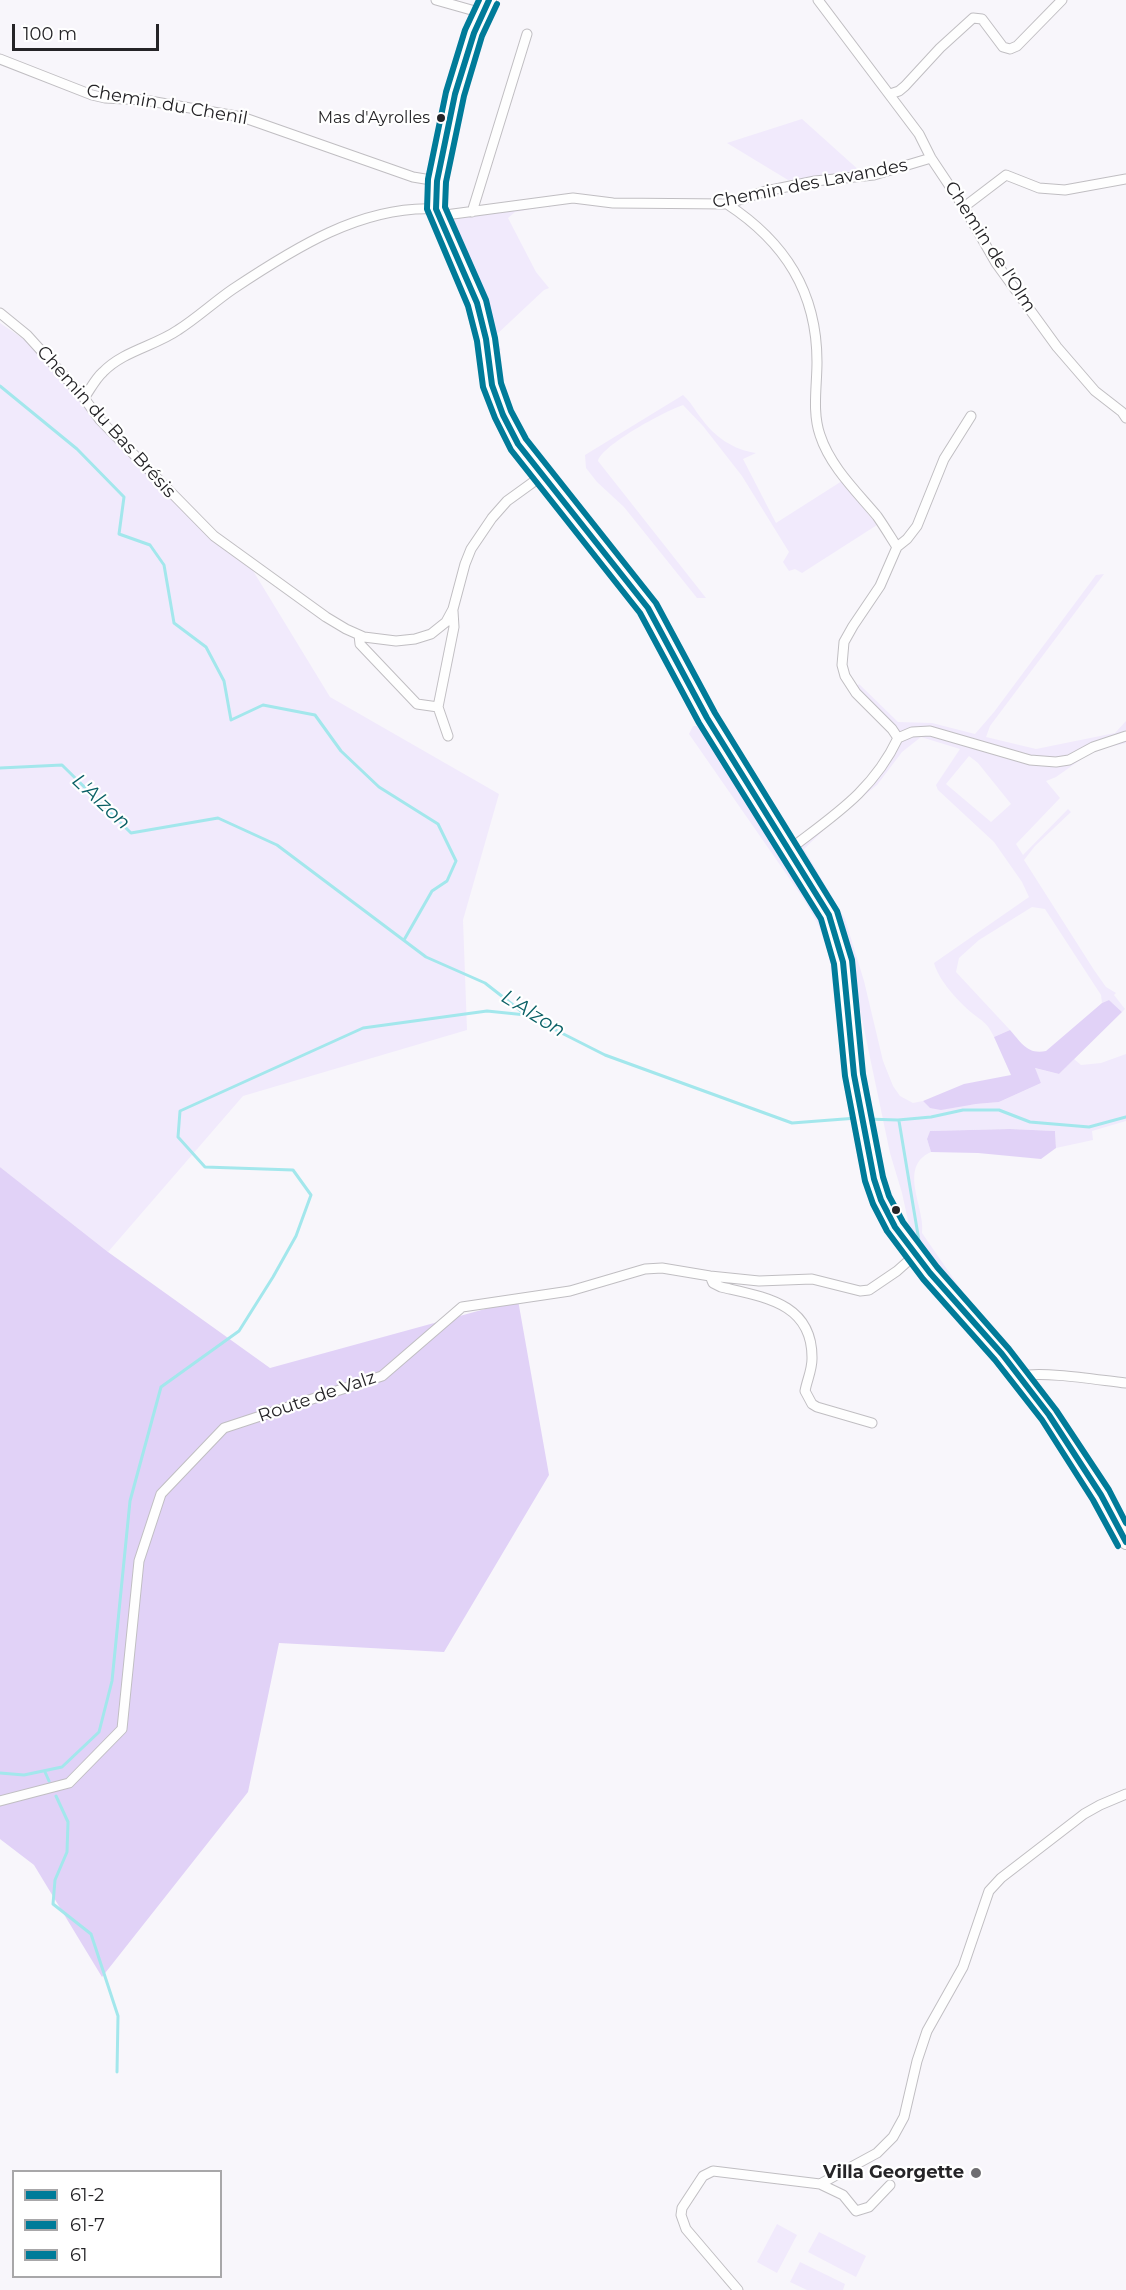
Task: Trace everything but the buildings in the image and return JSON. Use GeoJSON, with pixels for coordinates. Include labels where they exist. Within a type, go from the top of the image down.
{"type":"FeatureCollection","features":[{"type":"Feature","properties":{"kind":"street"},"geometry":{"type":"LineString","coordinates":[[436,0],[482,13]]}},
{"type":"Feature","properties":{"kind":"street"},"geometry":{"type":"LineString","coordinates":[[489,0],[467,53],[456,94],[437,180],[437,213],[477,303],[486,339],[492,385],[503,415],[518,444],[648,608],[707,718],[829,915],[843,962],[854,1075],[880,1200],[895,1227],[915,1255],[1020,1376],[1081,1463],[1126,1542]]}},
{"type":"Feature","properties":{"kind":"street","name":"Chemin de l'Olm"},"geometry":{"type":"LineString","coordinates":[[818,0],[919,134],[931,158],[964,207],[996,263],[1057,347],[1095,391],[1122,412],[1126,418]]}},
{"type":"Feature","properties":{"kind":"street"},"geometry":{"type":"LineString","coordinates":[[890,94],[905,86],[940,48],[973,18],[982,19],[1003,46],[1010,49],[1017,46],[1062,0]]}},
{"type":"Feature","properties":{"kind":"street"},"geometry":{"type":"LineString","coordinates":[[472,212],[527,34]]}},
{"type":"Feature","properties":{"kind":"street","name":"Chemin du Chenil"},"geometry":{"type":"LineString","coordinates":[[0,58],[105,98],[144,100],[242,117],[413,177],[437,180]]}},
{"type":"Feature","properties":{"kind":"street","name":"Chemin des Lavandes"},"geometry":{"type":"LineString","coordinates":[[84,398],[103,372],[145,345],[176,332],[232,290],[317,238],[380,213],[413,209],[437,213],[472,212],[573,198],[613,203],[727,204],[766,191],[816,181],[874,175],[931,158]]}},
{"type":"Feature","properties":{"kind":"street"},"geometry":{"type":"LineString","coordinates":[[964,207],[1006,175],[1039,188],[1065,190],[1126,179]]}},
{"type":"Feature","properties":{"kind":"street"},"geometry":{"type":"LineString","coordinates":[[727,204],[750,220],[768,238],[781,252],[801,282],[808,298],[817,339],[816,413],[823,446],[830,459],[879,519],[897,547]]}},
{"type":"Feature","properties":{"kind":"street","name":"Chemin du Bas Brésis"},"geometry":{"type":"LineString","coordinates":[[0,314],[27,335],[84,398],[100,420],[214,536],[326,617],[359,634],[396,641],[415,639],[431,634],[446,622],[453,609],[471,549],[507,501],[543,475]]}},
{"type":"Feature","properties":{"kind":"street"},"geometry":{"type":"LineString","coordinates":[[898,738],[850,685],[842,665],[842,652],[848,634],[880,586],[897,547],[917,526],[944,459],[971,416]]}},
{"type":"Feature","properties":{"kind":"street","name":"Chemin du Bas Brésis"},"geometry":{"type":"LineString","coordinates":[[438,707],[454,627],[453,609]]}},
{"type":"Feature","properties":{"kind":"street"},"geometry":{"type":"LineString","coordinates":[[359,634],[360,644],[417,704],[438,707],[448,736]]}},
{"type":"Feature","properties":{"kind":"street"},"geometry":{"type":"LineString","coordinates":[[790,849],[861,793],[876,776],[898,738],[912,732],[930,731],[1030,760],[1056,762],[1069,760],[1093,747],[1126,736]]}},
{"type":"Feature","properties":{"kind":"street","name":"Route de Valz"},"geometry":{"type":"LineString","coordinates":[[0,1802],[69,1783],[122,1729],[139,1561],[160,1494],[224,1428],[382,1376],[462,1308],[570,1291],[645,1269],[677,1269],[710,1276],[759,1281],[812,1279],[860,1291],[878,1286],[915,1255]]}},
{"type":"Feature","properties":{"kind":"street"},"geometry":{"type":"LineString","coordinates":[[710,1276],[713,1283],[721,1287],[773,1300],[787,1306],[797,1314],[809,1335],[811,1345],[811,1371],[805,1391],[808,1398],[817,1407],[872,1423]]}},
{"type":"Feature","properties":{"kind":"street"},"geometry":{"type":"LineString","coordinates":[[1020,1376],[1056,1376],[1126,1383]]}},
{"type":"Feature","properties":{"kind":"street"},"geometry":{"type":"LineString","coordinates":[[820,2184],[877,2153],[893,2137],[904,2117],[917,2061],[927,2031],[963,1967],[988,1891],[1001,1878],[1084,1814],[1126,1794]]}},
{"type":"Feature","properties":{"kind":"street"},"geometry":{"type":"LineString","coordinates":[[738,2290],[686,2229],[681,2215],[682,2208],[703,2176],[713,2171],[820,2184],[843,2195],[856,2211],[869,2207],[890,2185]]}},
{"type":"Feature","properties":{"kind":"shaded area"},"geometry":{"type":"Polygon","coordinates":[[[802,119],[861,172],[788,180],[727,143],[802,119]]]}},
{"type":"Feature","properties":{"kind":"shaded area"},"geometry":{"type":"Polygon","coordinates":[[[547,203],[551,209],[548,206],[515,212],[508,218],[536,272],[549,288],[544,290],[495,336],[501,350],[490,350],[447,218],[547,203]]]}},
{"type":"Feature","properties":{"kind":"shaded area"},"geometry":{"type":"Polygon","coordinates":[[[0,323],[25,340],[162,487],[252,569],[330,697],[499,794],[463,920],[467,1030],[243,1096],[108,1252],[0,1167],[0,323]]]}},
{"type":"Feature","properties":{"kind":"shaded area"},"geometry":{"type":"Polygon","coordinates":[[[683,395],[706,425],[718,436],[740,449],[756,453],[743,459],[776,523],[842,481],[877,525],[802,573],[795,569],[789,571],[783,562],[789,552],[742,476],[703,426],[683,405],[674,408],[610,446],[598,461],[706,598],[697,598],[624,507],[597,482],[586,468],[585,455],[683,395]]]}},
{"type":"Feature","properties":{"kind":"shaded area"},"geometry":{"type":"Polygon","coordinates":[[[1104,574],[990,726],[986,737],[1036,749],[1115,733],[1126,721],[1126,743],[1093,751],[1056,777],[1046,781],[1060,798],[1016,844],[1023,855],[1068,809],[1071,812],[1035,846],[1024,860],[1094,970],[1106,987],[1116,993],[1114,995],[1125,1009],[1122,1012],[1109,1000],[1102,1003],[1101,995],[1045,909],[1032,907],[979,940],[959,958],[956,972],[1010,1030],[994,1037],[987,1025],[961,1003],[940,977],[934,963],[1029,897],[1022,882],[994,842],[938,790],[936,785],[960,749],[921,737],[902,752],[877,785],[833,821],[804,849],[845,919],[864,981],[883,1061],[893,1086],[900,1096],[913,1103],[923,1101],[930,1108],[999,1102],[1041,1083],[1034,1068],[1059,1074],[1074,1059],[1081,1065],[1101,1063],[1126,1054],[1126,1121],[1092,1131],[1093,1140],[1056,1148],[1055,1131],[1010,1129],[930,1131],[927,1139],[931,1152],[921,1159],[916,1168],[915,1189],[922,1233],[962,1291],[953,1292],[913,1244],[902,1193],[890,1153],[850,962],[837,920],[794,846],[861,793],[898,738],[854,690],[859,684],[898,722],[932,723],[975,734],[1096,575],[1104,574]],[[969,756],[946,784],[991,822],[1011,804],[978,763],[969,756]]]}},
{"type":"Feature","properties":{"kind":"shaded area"},"geometry":{"type":"Polygon","coordinates":[[[693,726],[705,726],[822,914],[837,965],[842,998],[843,1043],[840,1045],[829,955],[818,924],[803,898],[689,734],[693,726]]]}},
{"type":"Feature","properties":{"kind":"shaded area"},"geometry":{"type":"Polygon","coordinates":[[[1109,1000],[1122,1012],[1059,1074],[1035,1068],[1041,1083],[999,1102],[941,1110],[930,1108],[923,1101],[964,1084],[1011,1075],[994,1037],[1010,1030],[1029,1049],[1039,1052],[1046,1051],[1102,1003],[1109,1000]]]}},
{"type":"Feature","properties":{"kind":"shaded area"},"geometry":{"type":"Polygon","coordinates":[[[1010,1129],[1055,1131],[1056,1148],[1041,1159],[978,1153],[931,1152],[927,1139],[930,1131],[1010,1129]]]}},
{"type":"Feature","properties":{"kind":"shaded area"},"geometry":{"type":"Polygon","coordinates":[[[0,1167],[108,1252],[270,1368],[518,1300],[549,1475],[444,1652],[279,1643],[248,1792],[102,1977],[34,1865],[0,1839],[0,1167]]]}},
{"type":"Feature","properties":{"kind":"shaded area"},"geometry":{"type":"Polygon","coordinates":[[[777,2224],[797,2235],[777,2273],[757,2262],[777,2224]]]}},
{"type":"Feature","properties":{"kind":"shaded area"},"geometry":{"type":"Polygon","coordinates":[[[819,2232],[866,2256],[856,2277],[808,2252],[819,2232]]]}},
{"type":"Feature","properties":{"kind":"shaded area"},"geometry":{"type":"Polygon","coordinates":[[[800,2262],[845,2284],[843,2290],[807,2290],[790,2282],[800,2262]]]}},
{"type":"Feature","properties":{"kind":"waterway"},"geometry":{"type":"LineString","coordinates":[[0,386],[77,449],[124,497],[119,534],[150,545],[164,565],[174,623],[206,647],[224,681],[231,720],[263,705],[315,715],[341,751],[379,787],[438,824],[456,861],[447,881],[432,891],[404,940]]}},
{"type":"Feature","properties":{"kind":"waterway","name":"L'Alzon"},"geometry":{"type":"LineString","coordinates":[[0,768],[62,765],[131,833],[218,818],[277,845],[426,957],[485,983],[526,1015],[605,1055],[792,1123],[857,1118]]}},
{"type":"Feature","properties":{"kind":"waterway"},"geometry":{"type":"LineString","coordinates":[[0,1773],[24,1775],[62,1767],[99,1732],[112,1681],[130,1501],[161,1387],[239,1331],[296,1236],[311,1195],[293,1170],[205,1167],[178,1137],[180,1111],[363,1028],[487,1011],[526,1015]]}},
{"type":"Feature","properties":{"kind":"waterway","name":"L'Alzon"},"geometry":{"type":"LineString","coordinates":[[866,1119],[898,1120],[931,1117],[963,1110],[999,1110],[1030,1122],[1089,1127],[1126,1117]]}},
{"type":"Feature","properties":{"kind":"waterway"},"geometry":{"type":"LineString","coordinates":[[899,1121],[920,1247],[929,1260]]}},
{"type":"Feature","properties":{"kind":"waterway"},"geometry":{"type":"LineString","coordinates":[[1010,1353],[1017,1361]]}},
{"type":"Feature","properties":{"kind":"waterway"},"geometry":{"type":"LineString","coordinates":[[45,1772],[49,1781]]}},
{"type":"Feature","properties":{"kind":"waterway"},"geometry":{"type":"LineString","coordinates":[[56,1796],[68,1822],[67,1852],[55,1880],[53,1904],[91,1934],[118,2016],[117,2072]]}},
{"type":"Feature","properties":{"kind":"transit line","name":"61-7"},"geometry":{"type":"LineString","coordinates":[[479,0],[465,30],[446,92],[428,179],[427,209],[468,306],[477,341],[483,387],[495,418],[511,450],[640,613],[699,723],[821,919],[834,964],[845,1076],[865,1181],[873,1204],[887,1231],[923,1279],[995,1360],[1042,1420],[1093,1500],[1118,1546]]}},
{"type":"Feature","properties":{"kind":"transit line","name":"61-2"},"geometry":{"type":"LineString","coordinates":[[489,0],[474,33],[455,94],[437,181],[436,209],[477,303],[486,339],[492,385],[503,415],[518,444],[648,608],[707,718],[829,915],[843,962],[854,1075],[874,1179],[881,1200],[895,1227],[930,1273],[1002,1354],[1049,1415],[1101,1495],[1126,1542]]}},
{"type":"Feature","properties":{"kind":"transit line","name":"61"},"geometry":{"type":"LineString","coordinates":[[497,4],[482,36],[464,96],[446,182],[445,207],[486,300],[495,338],[501,383],[511,411],[526,439],[656,603],[715,713],[837,911],[852,960],[863,1074],[883,1177],[889,1196],[903,1222],[937,1267],[1009,1349],[1056,1410],[1109,1490],[1126,1523]]}},
{"type":"Feature","properties":{"kind":"place","name":"Mas d'Ayrolles"},"geometry":{"type":"Point","coordinates":[441,118]}},
{"type":"Feature","properties":{"kind":"place","name":"Villa Georgette"},"geometry":{"type":"Point","coordinates":[976,2173]}}]}
